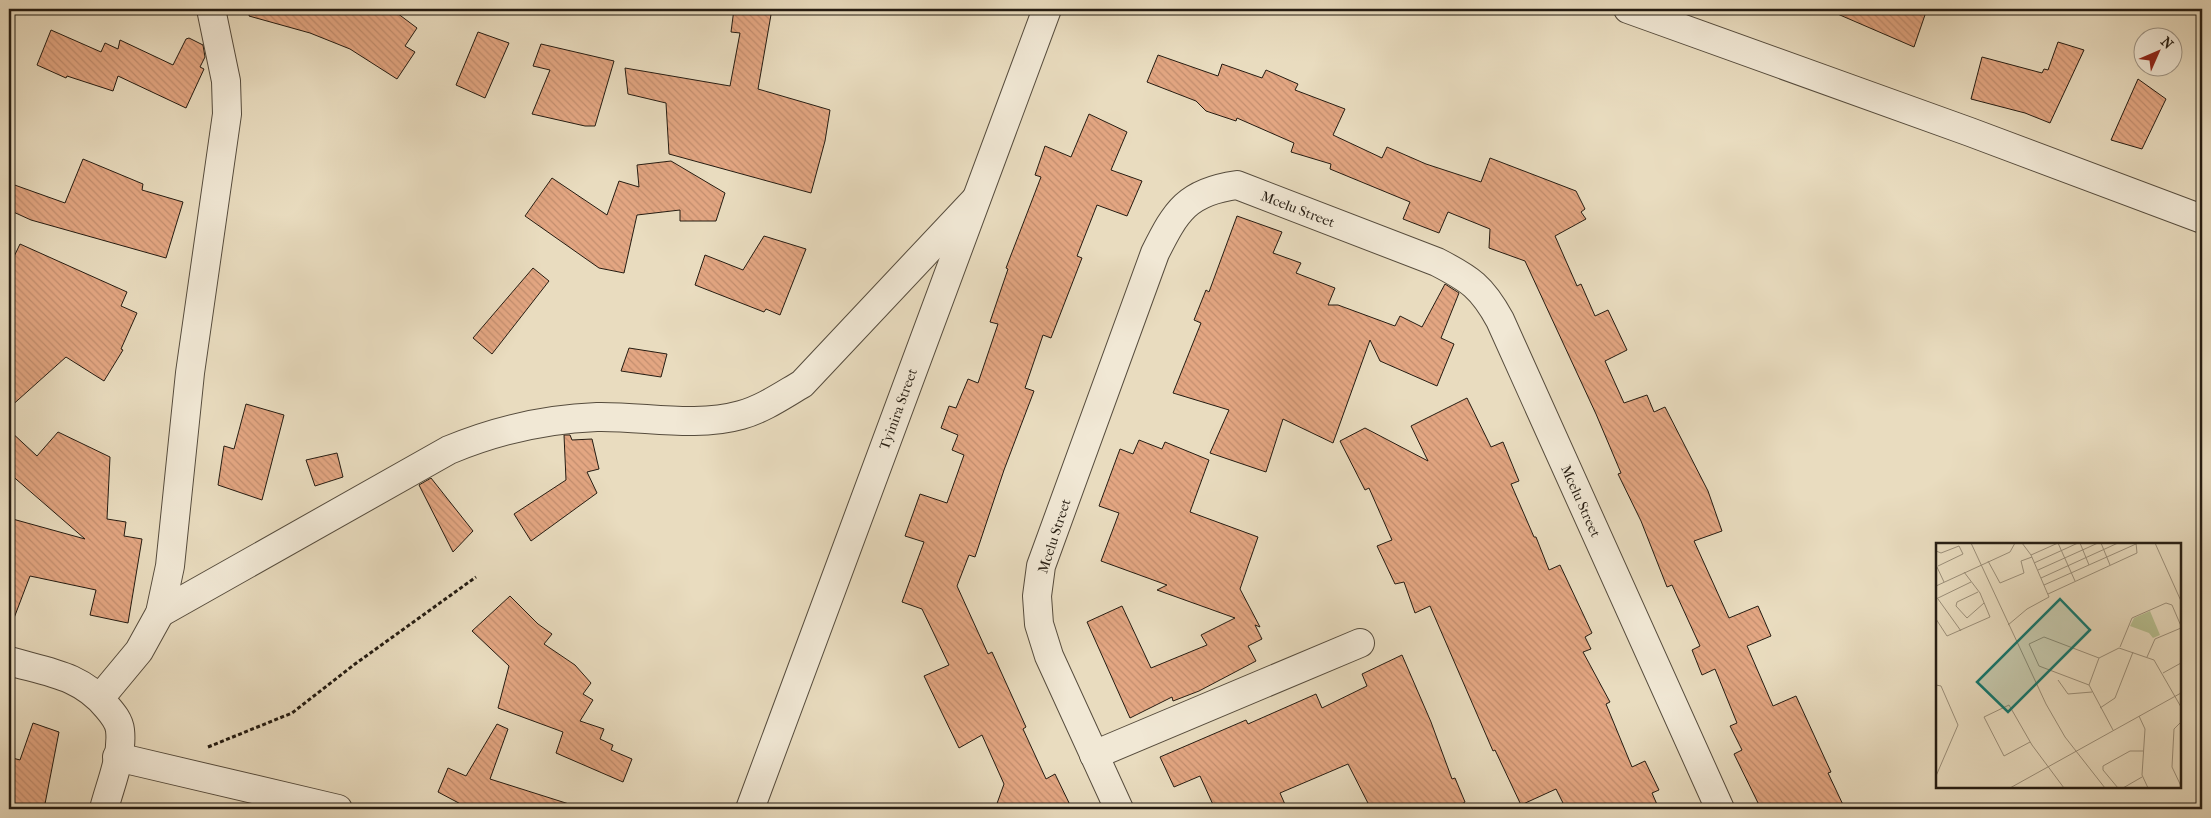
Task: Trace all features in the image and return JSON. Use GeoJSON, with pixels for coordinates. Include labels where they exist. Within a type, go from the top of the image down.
{"type":"FeatureCollection","features":[{"type":"Feature","properties":{"kind":"street"},"geometry":{"type":"LineString","coordinates":[[100,698],[138,651],[160,613],[170,566],[190,373],[227,114],[226,81],[211,9]]}},
{"type":"Feature","properties":{"kind":"street","name":"Tyinira Street"},"geometry":{"type":"LineString","coordinates":[[750,809],[1047,9]]}},
{"type":"Feature","properties":{"kind":"street"},"geometry":{"type":"LineString","coordinates":[[1628,9],[1970,132],[2202,219]]}},
{"type":"Feature","properties":{"kind":"street","name":"Mcelu Street"},"geometry":{"type":"LineString","coordinates":[[1119,809],[1049,656],[1039,624],[1037,596],[1041,566],[1155,253],[1170,222],[1189,201],[1211,189],[1237,185],[1437,262],[1466,278],[1487,296],[1504,329],[1720,809]]}},
{"type":"Feature","properties":{"kind":"street"},"geometry":{"type":"LineString","coordinates":[[160,613],[441,455],[483,436],[524,424],[596,417],[712,419],[741,415],[770,403],[802,384],[976,199]]}},
{"type":"Feature","properties":{"kind":"street"},"geometry":{"type":"LineString","coordinates":[[1094,756],[1360,643]]}},
{"type":"Feature","properties":{"kind":"street"},"geometry":{"type":"LineString","coordinates":[[9,662],[82,683],[100,698],[115,717],[120,730],[117,757],[104,809]]}},
{"type":"Feature","properties":{"kind":"street"},"geometry":{"type":"LineString","coordinates":[[117,757],[338,809]]}},
{"type":"Feature","properties":{"kind":"path"},"geometry":{"type":"LineString","coordinates":[[203,749],[292,713],[355,664],[476,577]]}},
{"type":"Feature","properties":{"kind":"building"},"geometry":{"type":"Polygon","coordinates":[[[250,9],[383,9],[397,13],[417,28],[405,46],[415,52],[397,79],[350,49],[310,33],[249,16],[250,9]]]}},
{"type":"Feature","properties":{"kind":"building"},"geometry":{"type":"Polygon","coordinates":[[[734,9],[772,9],[758,89],[830,110],[825,141],[811,193],[669,154],[666,103],[628,94],[625,68],[730,86],[740,33],[731,32],[734,9]]]}},
{"type":"Feature","properties":{"kind":"building"},"geometry":{"type":"Polygon","coordinates":[[[1826,9],[1927,9],[1914,47],[1826,9]]]}},
{"type":"Feature","properties":{"kind":"building"},"geometry":{"type":"Polygon","coordinates":[[[51,30],[101,52],[105,43],[118,49],[120,40],[173,65],[186,39],[189,38],[203,45],[205,57],[200,67],[204,69],[186,108],[118,76],[113,91],[67,76],[66,78],[37,65],[51,30]]]}},
{"type":"Feature","properties":{"kind":"building"},"geometry":{"type":"Polygon","coordinates":[[[478,32],[509,43],[485,98],[456,85],[478,32]]]}},
{"type":"Feature","properties":{"kind":"building"},"geometry":{"type":"Polygon","coordinates":[[[2058,42],[2084,50],[2050,123],[2025,113],[1971,99],[1982,57],[2042,73],[2044,69],[2048,70],[2058,42]]]}},
{"type":"Feature","properties":{"kind":"building"},"geometry":{"type":"Polygon","coordinates":[[[541,44],[614,61],[595,126],[585,126],[532,114],[550,70],[533,66],[541,44]]]}},
{"type":"Feature","properties":{"kind":"building"},"geometry":{"type":"Polygon","coordinates":[[[1158,55],[1218,76],[1222,64],[1262,78],[1266,70],[1298,84],[1295,90],[1345,109],[1333,135],[1382,158],[1387,147],[1426,164],[1481,182],[1490,158],[1576,191],[1585,209],[1581,212],[1586,219],[1555,236],[1577,286],[1581,284],[1595,316],[1608,310],[1627,350],[1605,361],[1624,403],[1647,395],[1654,412],[1665,407],[1708,491],[1722,531],[1694,541],[1729,618],[1758,606],[1771,636],[1747,646],[1773,706],[1796,696],[1831,772],[1828,773],[1845,809],[1761,809],[1734,754],[1742,750],[1730,726],[1737,723],[1715,669],[1702,675],[1692,650],[1700,646],[1672,585],[1667,587],[1641,521],[1618,474],[1621,473],[1596,414],[1525,261],[1489,248],[1490,229],[1448,212],[1439,233],[1403,219],[1410,202],[1330,169],[1331,164],[1291,152],[1294,143],[1237,118],[1236,121],[1206,111],[1196,101],[1147,82],[1158,55]]]}},
{"type":"Feature","properties":{"kind":"building"},"geometry":{"type":"Polygon","coordinates":[[[2138,79],[2166,99],[2142,149],[2111,140],[2138,79]]]}},
{"type":"Feature","properties":{"kind":"building"},"geometry":{"type":"Polygon","coordinates":[[[1089,114],[1127,132],[1111,170],[1142,181],[1127,216],[1097,205],[1077,256],[1082,258],[1051,338],[1043,335],[1025,388],[1034,391],[1004,470],[975,557],[969,555],[957,586],[988,654],[992,652],[1026,727],[1023,729],[1046,779],[1055,774],[1072,809],[995,809],[1004,784],[982,735],[959,748],[924,676],[949,665],[922,609],[902,602],[924,542],[905,536],[920,494],[947,503],[964,455],[952,450],[958,435],[941,428],[949,406],[956,408],[968,379],[978,383],[998,324],[990,322],[1008,269],[1006,268],[1041,177],[1035,175],[1045,146],[1071,157],[1089,114]]]}},
{"type":"Feature","properties":{"kind":"building"},"geometry":{"type":"Polygon","coordinates":[[[83,159],[143,184],[142,190],[183,202],[166,258],[31,220],[9,210],[9,183],[65,203],[83,159]]]}},
{"type":"Feature","properties":{"kind":"building"},"geometry":{"type":"Polygon","coordinates":[[[671,161],[725,193],[716,221],[680,221],[680,210],[637,215],[624,273],[599,268],[525,216],[552,178],[607,215],[619,181],[639,187],[637,165],[671,161]]]}},
{"type":"Feature","properties":{"kind":"building"},"geometry":{"type":"Polygon","coordinates":[[[1237,216],[1282,232],[1273,253],[1301,263],[1296,273],[1335,288],[1328,305],[1338,305],[1395,326],[1400,316],[1422,327],[1445,284],[1459,293],[1441,338],[1454,344],[1437,386],[1380,361],[1370,340],[1333,443],[1283,419],[1266,472],[1210,453],[1229,410],[1173,393],[1201,323],[1194,320],[1206,290],[1209,292],[1237,216]]]}},
{"type":"Feature","properties":{"kind":"building"},"geometry":{"type":"Polygon","coordinates":[[[764,236],[806,249],[780,315],[766,309],[764,312],[695,285],[705,255],[743,270],[764,236]]]}},
{"type":"Feature","properties":{"kind":"building"},"geometry":{"type":"Polygon","coordinates":[[[20,244],[127,292],[121,306],[137,313],[121,349],[123,350],[104,381],[66,357],[9,408],[9,267],[20,244]]]}},
{"type":"Feature","properties":{"kind":"building"},"geometry":{"type":"Polygon","coordinates":[[[533,268],[549,281],[492,354],[473,338],[533,268]]]}},
{"type":"Feature","properties":{"kind":"building"},"geometry":{"type":"Polygon","coordinates":[[[629,348],[667,354],[661,377],[621,371],[629,348]]]}},
{"type":"Feature","properties":{"kind":"building"},"geometry":{"type":"Polygon","coordinates":[[[1467,398],[1491,447],[1503,442],[1519,481],[1511,484],[1549,570],[1560,565],[1592,633],[1585,637],[1591,649],[1583,652],[1610,702],[1606,704],[1632,767],[1645,761],[1659,790],[1652,793],[1659,809],[1566,809],[1556,789],[1521,805],[1495,750],[1493,751],[1430,606],[1415,613],[1404,582],[1395,584],[1377,546],[1392,540],[1369,488],[1365,490],[1340,441],[1365,428],[1428,461],[1411,426],[1467,398]]]}},
{"type":"Feature","properties":{"kind":"building"},"geometry":{"type":"Polygon","coordinates":[[[246,404],[284,415],[262,500],[218,485],[224,446],[234,449],[246,404]]]}},
{"type":"Feature","properties":{"kind":"building"},"geometry":{"type":"Polygon","coordinates":[[[9,430],[37,456],[58,432],[110,457],[107,519],[126,522],[124,536],[142,539],[128,623],[90,615],[96,590],[30,576],[11,626],[9,626],[9,518],[85,539],[9,473],[9,430]]]}},
{"type":"Feature","properties":{"kind":"building"},"geometry":{"type":"Polygon","coordinates":[[[564,435],[570,435],[572,440],[592,439],[599,469],[587,472],[597,493],[531,541],[514,514],[566,480],[564,435]]]}},
{"type":"Feature","properties":{"kind":"building"},"geometry":{"type":"Polygon","coordinates":[[[1139,440],[1162,449],[1165,442],[1209,460],[1190,512],[1258,537],[1240,589],[1260,627],[1255,625],[1262,639],[1248,646],[1256,661],[1199,691],[1173,701],[1172,697],[1130,718],[1087,622],[1122,606],[1151,668],[1207,645],[1201,635],[1235,618],[1157,590],[1167,585],[1101,561],[1119,513],[1099,506],[1120,449],[1133,454],[1139,440]]]}},
{"type":"Feature","properties":{"kind":"building"},"geometry":{"type":"Polygon","coordinates":[[[337,453],[343,477],[315,486],[306,460],[337,453]]]}},
{"type":"Feature","properties":{"kind":"building"},"geometry":{"type":"Polygon","coordinates":[[[431,478],[473,531],[453,552],[419,485],[431,478]]]}},
{"type":"Feature","properties":{"kind":"building"},"geometry":{"type":"Polygon","coordinates":[[[510,596],[538,624],[552,634],[544,644],[575,665],[591,683],[583,694],[593,700],[580,721],[604,729],[600,739],[613,745],[611,750],[632,759],[623,782],[556,753],[563,732],[498,708],[509,666],[472,631],[510,596]]]}},
{"type":"Feature","properties":{"kind":"building"},"geometry":{"type":"Polygon","coordinates":[[[1402,655],[1431,722],[1452,779],[1455,778],[1465,802],[1453,809],[1371,809],[1348,764],[1280,793],[1287,809],[1215,809],[1200,776],[1174,787],[1160,757],[1246,720],[1248,724],[1316,694],[1322,708],[1367,686],[1362,674],[1402,655]]]}},
{"type":"Feature","properties":{"kind":"building"},"geometry":{"type":"Polygon","coordinates":[[[33,723],[59,732],[44,809],[9,809],[9,757],[20,760],[33,723]]]}},
{"type":"Feature","properties":{"kind":"building"},"geometry":{"type":"Polygon","coordinates":[[[497,724],[508,729],[490,779],[569,804],[568,809],[470,809],[438,792],[448,768],[466,776],[497,724]]]}}]}
